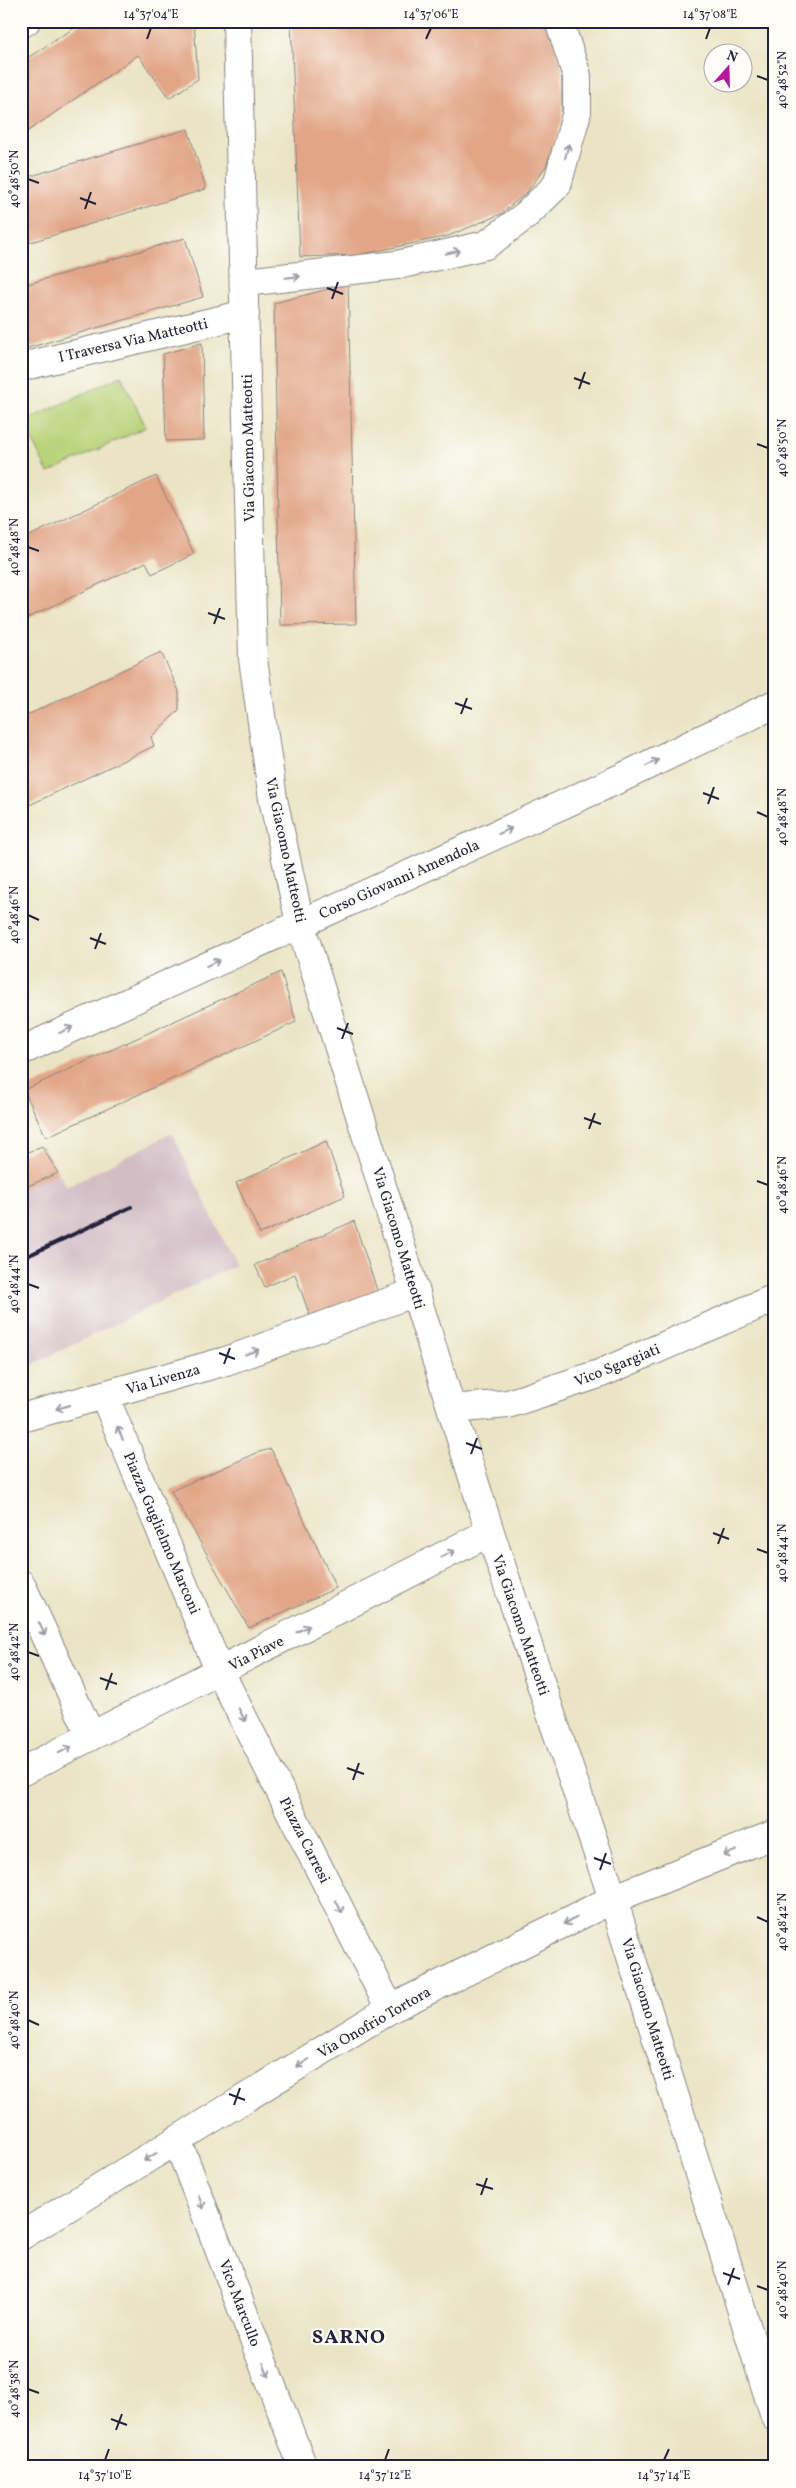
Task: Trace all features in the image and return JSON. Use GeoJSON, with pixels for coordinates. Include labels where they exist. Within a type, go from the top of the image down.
{"type":"FeatureCollection","features":[{"type":"Feature","properties":{"kind":"street"},"geometry":{"type":"LineString","coordinates":[[21,24],[26,21]]}},
{"type":"Feature","properties":{"kind":"street","name":"Via Giacomo Matteotti"},"geometry":{"type":"LineString","coordinates":[[237,21],[253,659],[273,799],[300,923],[490,1532],[614,1900],[775,2417]]}},
{"type":"Feature","properties":{"kind":"street"},"geometry":{"type":"LineString","coordinates":[[244,282],[397,265],[486,245],[525,216],[558,185],[577,112],[577,76],[559,21]]}},
{"type":"Feature","properties":{"kind":"street","name":"I Traversa Via Matteotti"},"geometry":{"type":"LineString","coordinates":[[21,367],[245,314]]}},
{"type":"Feature","properties":{"kind":"street","name":"Corso Giovanni Amendola"},"geometry":{"type":"LineString","coordinates":[[21,1051],[612,782],[775,704]]}},
{"type":"Feature","properties":{"kind":"street","name":"Via Livenza"},"geometry":{"type":"LineString","coordinates":[[21,1418],[226,1361],[416,1292]]}},
{"type":"Feature","properties":{"kind":"street","name":"Vico Sgargiati"},"geometry":{"type":"LineString","coordinates":[[452,1408],[508,1404],[599,1374],[775,1298]]}},
{"type":"Feature","properties":{"kind":"street","name":"Piazza Guglielmo Marconi"},"geometry":{"type":"LineString","coordinates":[[104,1395],[220,1672]]}},
{"type":"Feature","properties":{"kind":"street","name":"Via Piave"},"geometry":{"type":"LineString","coordinates":[[21,1772],[220,1672],[490,1532]]}},
{"type":"Feature","properties":{"kind":"street"},"geometry":{"type":"LineString","coordinates":[[21,1584],[91,1736]]}},
{"type":"Feature","properties":{"kind":"street","name":"Piazza Carresi"},"geometry":{"type":"LineString","coordinates":[[220,1672],[390,2009]]}},
{"type":"Feature","properties":{"kind":"street","name":"Via Onofrio Tortora"},"geometry":{"type":"LineString","coordinates":[[21,2236],[390,2009],[614,1900],[775,1834]]}},
{"type":"Feature","properties":{"kind":"street","name":"Vico Marcullo"},"geometry":{"type":"LineString","coordinates":[[178,2140],[303,2467]]}},
{"type":"Feature","properties":{"kind":"shaded area"},"geometry":{"type":"Polygon","coordinates":[[[172,1133],[235,1265],[21,1370],[21,1155],[42,1146],[67,1187],[172,1133]]]}},
{"type":"Feature","properties":{"kind":"green space"},"geometry":{"type":"Polygon","coordinates":[[[121,376],[146,427],[48,473],[23,422],[121,376]]]}},
{"type":"Feature","properties":{"kind":"building"},"geometry":{"type":"Polygon","coordinates":[[[85,21],[194,21],[198,79],[169,98],[138,55],[24,134],[21,131],[21,62],[85,21]]]}},
{"type":"Feature","properties":{"kind":"building"},"geometry":{"type":"Polygon","coordinates":[[[291,21],[546,21],[562,67],[562,120],[546,166],[527,192],[501,214],[448,236],[358,255],[300,257],[291,21]]]}},
{"type":"Feature","properties":{"kind":"building"},"geometry":{"type":"Polygon","coordinates":[[[188,129],[206,189],[21,245],[21,179],[188,129]]]}},
{"type":"Feature","properties":{"kind":"building"},"geometry":{"type":"Polygon","coordinates":[[[185,238],[203,297],[21,350],[21,286],[185,238]]]}},
{"type":"Feature","properties":{"kind":"building"},"geometry":{"type":"Polygon","coordinates":[[[348,284],[356,624],[280,625],[274,303],[348,284]]]}},
{"type":"Feature","properties":{"kind":"building"},"geometry":{"type":"Polygon","coordinates":[[[202,343],[204,440],[166,441],[163,354],[202,343]]]}},
{"type":"Feature","properties":{"kind":"building"},"geometry":{"type":"Polygon","coordinates":[[[156,476],[194,554],[152,574],[146,562],[21,621],[21,531],[25,538],[156,476]]]}},
{"type":"Feature","properties":{"kind":"building"},"geometry":{"type":"Polygon","coordinates":[[[161,652],[179,691],[179,710],[151,737],[154,746],[21,809],[21,718],[161,652]]]}},
{"type":"Feature","properties":{"kind":"building"},"geometry":{"type":"Polygon","coordinates":[[[281,972],[296,1022],[46,1137],[24,1090],[281,972]]]}},
{"type":"Feature","properties":{"kind":"building"},"geometry":{"type":"Polygon","coordinates":[[[326,1141],[345,1196],[260,1234],[236,1183],[326,1141]]]}},
{"type":"Feature","properties":{"kind":"building"},"geometry":{"type":"Polygon","coordinates":[[[42,1146],[58,1173],[21,1189],[21,1155],[42,1146]]]}},
{"type":"Feature","properties":{"kind":"building"},"geometry":{"type":"Polygon","coordinates":[[[354,1221],[378,1293],[310,1316],[295,1274],[265,1287],[255,1265],[354,1221]]]}},
{"type":"Feature","properties":{"kind":"building"},"geometry":{"type":"Polygon","coordinates":[[[271,1449],[336,1588],[249,1628],[171,1491],[259,1452],[271,1449]]]}},
{"type":"Feature","properties":{"kind":"railway"},"geometry":{"type":"LineString","coordinates":[[21,1259],[131,1207]]}},
{"type":"Feature","properties":{"kind":"district","name":"SARNO"},"geometry":{"type":"Point","coordinates":[349,2336]}}]}
